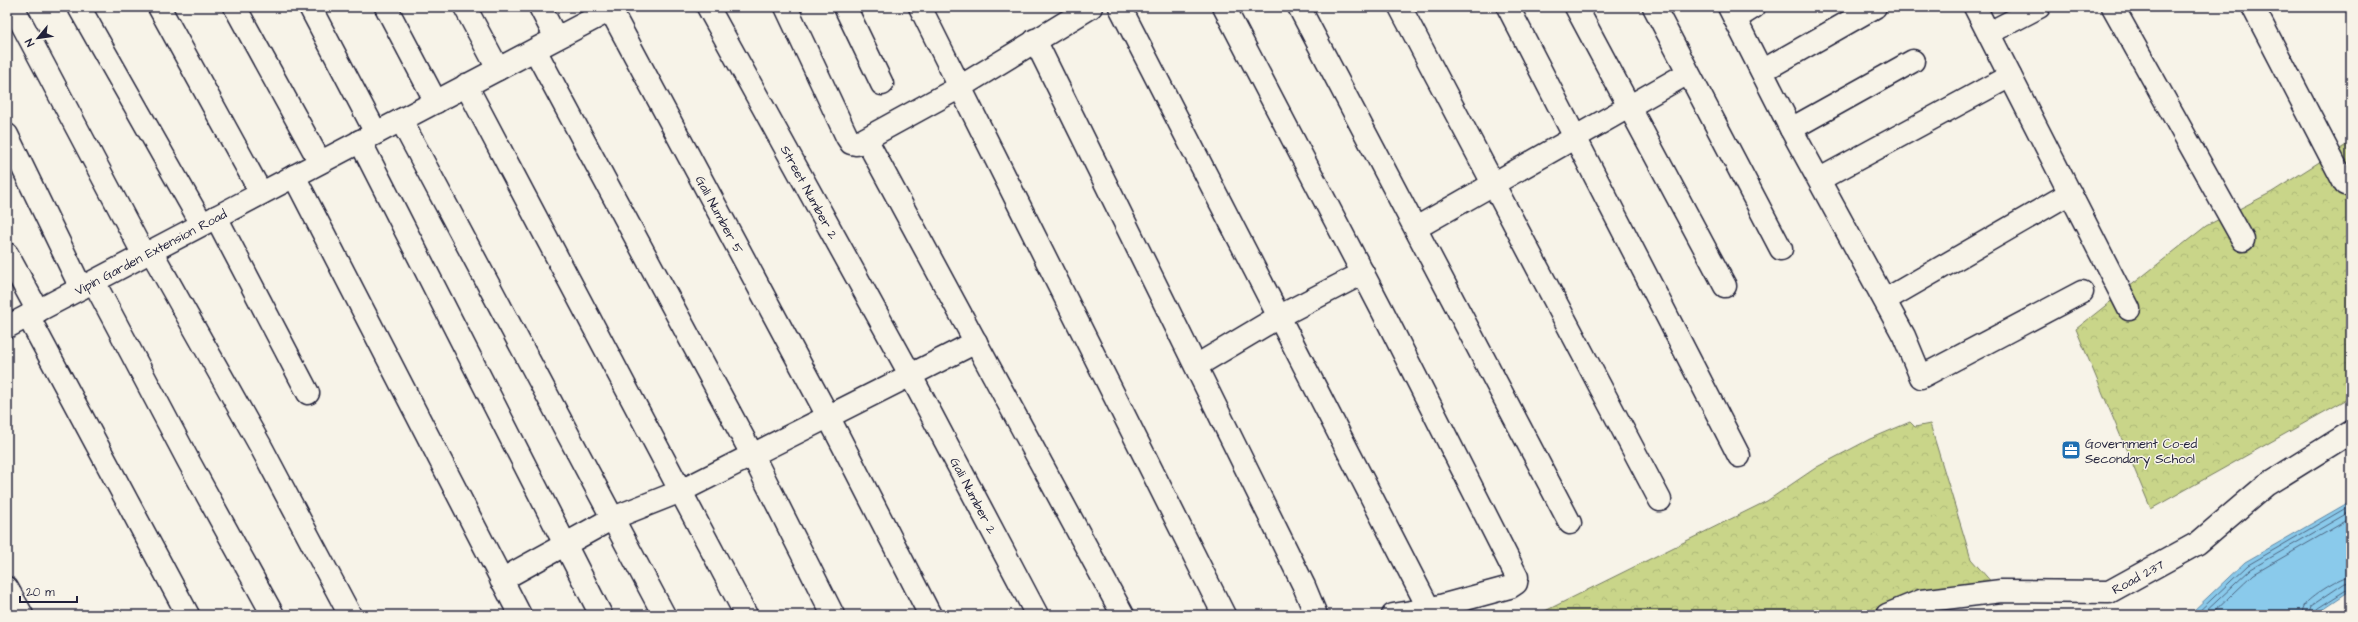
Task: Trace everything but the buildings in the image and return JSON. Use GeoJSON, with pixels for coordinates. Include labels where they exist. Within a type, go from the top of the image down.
{"type":"FeatureCollection","features":[{"type":"Feature","properties":{"kind":"street"},"geometry":{"type":"LineString","coordinates":[[13,7],[147,253],[260,445],[350,615]]}},
{"type":"Feature","properties":{"kind":"street"},"geometry":{"type":"LineString","coordinates":[[78,7],[209,221],[308,393]]}},
{"type":"Feature","properties":{"kind":"street"},"geometry":{"type":"LineString","coordinates":[[159,7],[261,194]]}},
{"type":"Feature","properties":{"kind":"street"},"geometry":{"type":"LineString","coordinates":[[235,7],[320,162]]}},
{"type":"Feature","properties":{"kind":"street"},"geometry":{"type":"LineString","coordinates":[[310,7],[368,137],[565,544],[601,615]]}},
{"type":"Feature","properties":{"kind":"street"},"geometry":{"type":"LineString","coordinates":[[386,7],[436,102]]}},
{"type":"Feature","properties":{"kind":"street"},"geometry":{"type":"LineString","coordinates":[[465,7],[498,69]]}},
{"type":"Feature","properties":{"kind":"street"},"geometry":{"type":"LineString","coordinates":[[540,7],[556,38]]}},
{"type":"Feature","properties":{"kind":"street","name":"Street Number 2"},"geometry":{"type":"LineString","coordinates":[[708,7],[911,376]]}},
{"type":"Feature","properties":{"kind":"street"},"geometry":{"type":"LineString","coordinates":[[786,7],[847,137],[852,143],[856,144],[960,87],[1091,7]]}},
{"type":"Feature","properties":{"kind":"street"},"geometry":{"type":"LineString","coordinates":[[845,7],[882,84]]}},
{"type":"Feature","properties":{"kind":"street"},"geometry":{"type":"LineString","coordinates":[[920,7],[1224,615]]}},
{"type":"Feature","properties":{"kind":"street"},"geometry":{"type":"LineString","coordinates":[[1120,7],[1429,608]]}},
{"type":"Feature","properties":{"kind":"street"},"geometry":{"type":"LineString","coordinates":[[1224,7],[1363,272],[1517,576],[1516,582],[1510,587],[1429,608],[1392,615]]}},
{"type":"Feature","properties":{"kind":"street"},"geometry":{"type":"LineString","coordinates":[[1299,7],[1570,523]]}},
{"type":"Feature","properties":{"kind":"street"},"geometry":{"type":"LineString","coordinates":[[1400,7],[1660,500]]}},
{"type":"Feature","properties":{"kind":"street"},"geometry":{"type":"LineString","coordinates":[[1508,7],[1739,456]]}},
{"type":"Feature","properties":{"kind":"street"},"geometry":{"type":"LineString","coordinates":[[1576,7],[1725,286]]}},
{"type":"Feature","properties":{"kind":"street"},"geometry":{"type":"LineString","coordinates":[[1654,7],[1781,250]]}},
{"type":"Feature","properties":{"kind":"street"},"geometry":{"type":"LineString","coordinates":[[1754,7],[1732,13],[1791,129],[1820,179],[1904,336],[1921,376],[2082,292]]}},
{"type":"Feature","properties":{"kind":"street"},"geometry":{"type":"LineString","coordinates":[[1762,71],[1875,7]]}},
{"type":"Feature","properties":{"kind":"street"},"geometry":{"type":"LineString","coordinates":[[1976,7],[2128,309]]}},
{"type":"Feature","properties":{"kind":"street"},"geometry":{"type":"LineString","coordinates":[[1989,33],[2039,7]]}},
{"type":"Feature","properties":{"kind":"street"},"geometry":{"type":"LineString","coordinates":[[2112,7],[2243,240]]}},
{"type":"Feature","properties":{"kind":"street"},"geometry":{"type":"LineString","coordinates":[[2253,7],[2345,184]]}},
{"type":"Feature","properties":{"kind":"street","name":"Vipin Garden Extension Road"},"geometry":{"type":"LineString","coordinates":[[7,327],[535,50],[612,8]]}},
{"type":"Feature","properties":{"kind":"street","name":"Gali Number 5"},"geometry":{"type":"LineString","coordinates":[[612,8],[829,418],[930,615]]}},
{"type":"Feature","properties":{"kind":"street"},"geometry":{"type":"LineString","coordinates":[[1035,40],[1304,586],[1316,615]]}},
{"type":"Feature","properties":{"kind":"street"},"geometry":{"type":"LineString","coordinates":[[535,50],[753,456],[833,615]]}},
{"type":"Feature","properties":{"kind":"street"},"geometry":{"type":"LineString","coordinates":[[1791,129],[1913,62]]}},
{"type":"Feature","properties":{"kind":"street"},"geometry":{"type":"LineString","coordinates":[[1416,228],[1494,185],[1688,73]]}},
{"type":"Feature","properties":{"kind":"street"},"geometry":{"type":"LineString","coordinates":[[1820,179],[2010,76]]}},
{"type":"Feature","properties":{"kind":"street"},"geometry":{"type":"LineString","coordinates":[[466,86],[746,615]]}},
{"type":"Feature","properties":{"kind":"street"},"geometry":{"type":"LineString","coordinates":[[401,120],[664,615]]}},
{"type":"Feature","properties":{"kind":"street"},"geometry":{"type":"LineString","coordinates":[[7,135],[87,285],[189,462],[273,615]]}},
{"type":"Feature","properties":{"kind":"street"},"geometry":{"type":"LineString","coordinates":[[866,139],[1123,615]]}},
{"type":"Feature","properties":{"kind":"street"},"geometry":{"type":"LineString","coordinates":[[294,176],[520,615]]}},
{"type":"Feature","properties":{"kind":"street"},"geometry":{"type":"LineString","coordinates":[[1885,300],[2070,193]]}},
{"type":"Feature","properties":{"kind":"street"},"geometry":{"type":"LineString","coordinates":[[7,254],[33,313],[188,615]]}},
{"type":"Feature","properties":{"kind":"street"},"geometry":{"type":"LineString","coordinates":[[1196,366],[1280,316],[1363,272]]}},
{"type":"Feature","properties":{"kind":"street"},"geometry":{"type":"LineString","coordinates":[[501,580],[613,518],[681,491],[829,418],[976,342]]}},
{"type":"Feature","properties":{"kind":"street","name":"Gali Number 2"},"geometry":{"type":"LineString","coordinates":[[911,376],[1037,615]]}},
{"type":"Feature","properties":{"kind":"street","name":"Road 237"},"geometry":{"type":"LineString","coordinates":[[1887,615],[1921,601],[2001,591],[2109,592],[2198,543],[2266,485],[2351,432]]}},
{"type":"Feature","properties":{"kind":"street"},"geometry":{"type":"LineString","coordinates":[[7,588],[22,615]]}},
{"type":"Feature","properties":{"kind":"green space"},"geometry":{"type":"Polygon","coordinates":[[[2351,142],[2351,397],[2151,509],[2076,329],[2206,226],[2272,192],[2351,142]]]}},
{"type":"Feature","properties":{"kind":"green space"},"geometry":{"type":"Polygon","coordinates":[[[1910,422],[1915,427],[1930,424],[1971,559],[1994,585],[1898,606],[1875,615],[1537,615],[1767,501],[1817,467],[1870,439],[1910,422]]]}},
{"type":"Feature","properties":{"kind":"water"},"geometry":{"type":"Polygon","coordinates":[[[2351,501],[2351,590],[2314,615],[2185,615],[2192,612],[2245,562],[2351,501]]]}},
{"type":"Feature","properties":{"kind":"place","name":"Government Co-ed Secondary School"},"geometry":{"type":"Point","coordinates":[2071,450]}}]}
